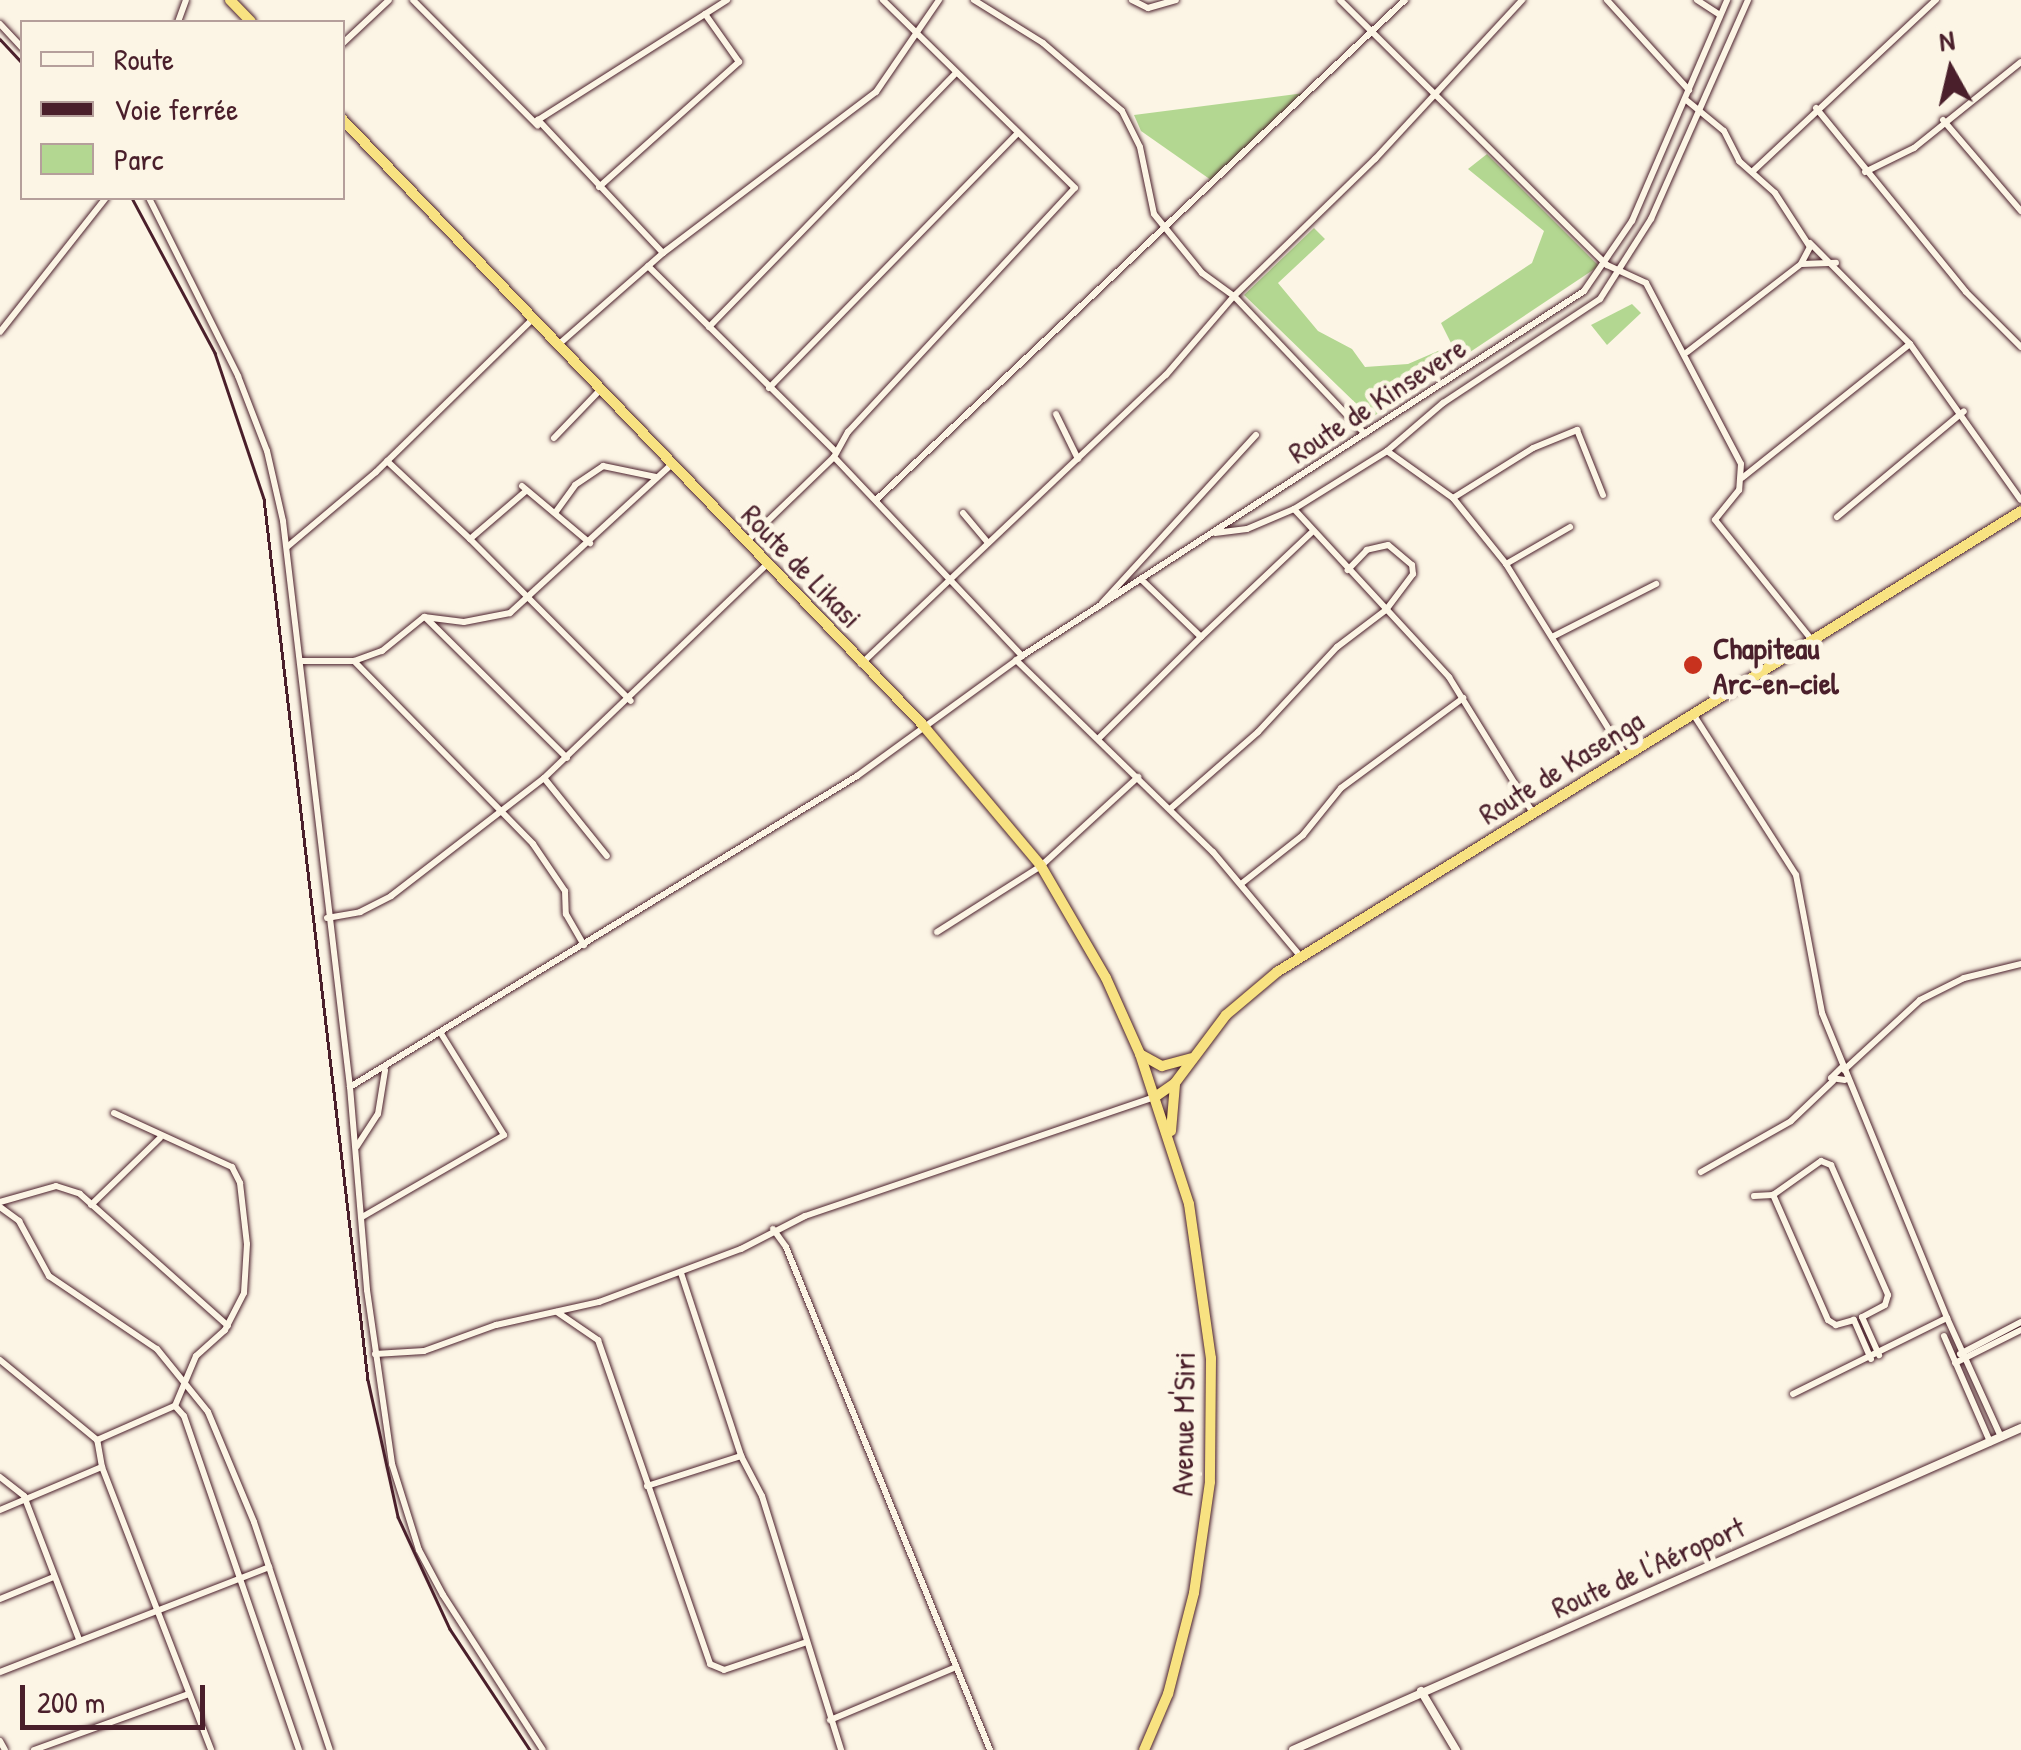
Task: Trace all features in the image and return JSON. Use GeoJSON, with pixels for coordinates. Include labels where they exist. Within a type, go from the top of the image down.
{"type":"FeatureCollection","features":[{"type":"Feature","properties":{"kind":"highway"},"geometry":{"type":"LineString","coordinates":[[230,0],[249,20]]}},
{"type":"Feature","properties":{"kind":"highway","name":"Route de Likasi"},"geometry":{"type":"LineString","coordinates":[[345,122],[860,664],[922,724],[1041,866],[1106,978],[1155,1097]]}},
{"type":"Feature","properties":{"kind":"highway","name":"Route de Kasenga"},"geometry":{"type":"LineString","coordinates":[[1155,1097],[1175,1083],[1243,999],[1301,957],[2021,511]]}},
{"type":"Feature","properties":{"kind":"highway"},"geometry":{"type":"LineString","coordinates":[[1140,1054],[1162,1066],[1192,1058]]}},
{"type":"Feature","properties":{"kind":"highway"},"geometry":{"type":"LineString","coordinates":[[1172,1142],[1175,1083]]}},
{"type":"Feature","properties":{"kind":"highway","name":"Avenue M'Siri"},"geometry":{"type":"LineString","coordinates":[[1147,1746],[1186,1627],[1212,1452],[1205,1293],[1172,1142],[1155,1097]]}},
{"type":"Feature","properties":{"kind":"main road","name":"Route de l'Aéroport"},"geometry":{"type":"LineString","coordinates":[[1293,1750],[1421,1690],[2021,1428]]}},
{"type":"Feature","properties":{"kind":"main road"},"geometry":{"type":"LineString","coordinates":[[1421,1690],[1456,1750]]}},
{"type":"Feature","properties":{"kind":"street"},"geometry":{"type":"LineString","coordinates":[[345,41],[389,0]]}},
{"type":"Feature","properties":{"kind":"street"},"geometry":{"type":"LineString","coordinates":[[413,0],[663,253]]}},
{"type":"Feature","properties":{"kind":"street"},"geometry":{"type":"LineString","coordinates":[[746,543],[835,454],[1075,188],[1016,135],[920,33],[883,0]]}},
{"type":"Feature","properties":{"kind":"street"},"geometry":{"type":"LineString","coordinates":[[557,346],[663,253],[876,92],[939,0]]}},
{"type":"Feature","properties":{"kind":"street"},"geometry":{"type":"LineString","coordinates":[[974,0],[1043,43],[1122,111],[1140,147],[1150,207],[1202,273],[1234,296],[1366,434]]}},
{"type":"Feature","properties":{"kind":"street"},"geometry":{"type":"LineString","coordinates":[[1132,0],[1148,8],[1176,0]]}},
{"type":"Feature","properties":{"kind":"street"},"geometry":{"type":"LineString","coordinates":[[1340,0],[1607,265],[1646,282],[1687,352],[1741,464],[1741,479]]}},
{"type":"Feature","properties":{"kind":"street"},"geometry":{"type":"LineString","coordinates":[[876,500],[1405,0]]}},
{"type":"Feature","properties":{"kind":"street"},"geometry":{"type":"LineString","coordinates":[[860,664],[1166,375],[1234,296],[1436,95],[1522,0]]}},
{"type":"Feature","properties":{"kind":"street"},"geometry":{"type":"LineString","coordinates":[[1607,0],[1689,90]]}},
{"type":"Feature","properties":{"kind":"street"},"geometry":{"type":"LineString","coordinates":[[1698,0],[1720,15]]}},
{"type":"Feature","properties":{"kind":"street","name":"Route de Kinsevere"},"geometry":{"type":"LineString","coordinates":[[350,1087],[442,1035],[857,776],[922,724],[1019,658],[1527,330],[1607,265],[1727,0]]}},
{"type":"Feature","properties":{"kind":"street"},"geometry":{"type":"LineString","coordinates":[[1209,534],[1248,529],[1294,509],[1387,451],[1443,403],[1600,298],[1622,271],[1748,0]]}},
{"type":"Feature","properties":{"kind":"street"},"geometry":{"type":"LineString","coordinates":[[1752,172],[1816,108],[1936,0]]}},
{"type":"Feature","properties":{"kind":"street"},"geometry":{"type":"LineString","coordinates":[[538,126],[546,111],[723,1]]}},
{"type":"Feature","properties":{"kind":"street"},"geometry":{"type":"LineString","coordinates":[[600,187],[739,62],[706,14]]}},
{"type":"Feature","properties":{"kind":"street"},"geometry":{"type":"LineString","coordinates":[[0,24],[20,46]]}},
{"type":"Feature","properties":{"kind":"street"},"geometry":{"type":"LineString","coordinates":[[1865,172],[1914,148],[1943,120],[2021,62]]}},
{"type":"Feature","properties":{"kind":"street"},"geometry":{"type":"LineString","coordinates":[[708,327],[956,73]]}},
{"type":"Feature","properties":{"kind":"street"},"geometry":{"type":"LineString","coordinates":[[1685,98],[1724,130],[1752,172],[1809,242],[1836,263],[1910,344],[1964,411],[2021,500]]}},
{"type":"Feature","properties":{"kind":"street"},"geometry":{"type":"LineString","coordinates":[[1816,108],[1865,172],[2021,347]]}},
{"type":"Feature","properties":{"kind":"street"},"geometry":{"type":"LineString","coordinates":[[1943,120],[2021,211]]}},
{"type":"Feature","properties":{"kind":"street"},"geometry":{"type":"LineString","coordinates":[[769,388],[1016,135]]}},
{"type":"Feature","properties":{"kind":"street"},"geometry":{"type":"LineString","coordinates":[[0,332],[104,200]]}},
{"type":"Feature","properties":{"kind":"street"},"geometry":{"type":"LineString","coordinates":[[150,200],[244,391],[267,451],[288,547],[327,918],[350,1087],[374,1354],[392,1464],[419,1550],[543,1750]]}},
{"type":"Feature","properties":{"kind":"street"},"geometry":{"type":"LineString","coordinates":[[1687,352],[1801,264],[1809,242]]}},
{"type":"Feature","properties":{"kind":"street"},"geometry":{"type":"LineString","coordinates":[[1801,264],[1836,263]]}},
{"type":"Feature","properties":{"kind":"street"},"geometry":{"type":"LineString","coordinates":[[648,266],[835,454],[951,578],[1019,658],[1241,884],[1301,957]]}},
{"type":"Feature","properties":{"kind":"street"},"geometry":{"type":"LineString","coordinates":[[288,547],[387,462],[533,320]]}},
{"type":"Feature","properties":{"kind":"street"},"geometry":{"type":"LineString","coordinates":[[1812,640],[1715,520],[1741,479],[1910,344]]}},
{"type":"Feature","properties":{"kind":"street"},"geometry":{"type":"LineString","coordinates":[[554,438],[600,390]]}},
{"type":"Feature","properties":{"kind":"street"},"geometry":{"type":"LineString","coordinates":[[1837,516],[1964,411]]}},
{"type":"Feature","properties":{"kind":"street"},"geometry":{"type":"LineString","coordinates":[[1056,414],[1078,459]]}},
{"type":"Feature","properties":{"kind":"street"},"geometry":{"type":"LineString","coordinates":[[1453,498],[1572,430],[1586,444],[1603,494]]}},
{"type":"Feature","properties":{"kind":"street"},"geometry":{"type":"LineString","coordinates":[[1100,606],[1256,435]]}},
{"type":"Feature","properties":{"kind":"street"},"geometry":{"type":"LineString","coordinates":[[1387,451],[1453,498],[1506,564],[1625,755]]}},
{"type":"Feature","properties":{"kind":"street"},"geometry":{"type":"LineString","coordinates":[[387,462],[470,539],[631,701]]}},
{"type":"Feature","properties":{"kind":"street"},"geometry":{"type":"LineString","coordinates":[[300,661],[354,660],[388,648],[424,616],[485,620],[529,600],[671,465]]}},
{"type":"Feature","properties":{"kind":"street"},"geometry":{"type":"LineString","coordinates":[[555,513],[575,486],[603,466],[658,478]]}},
{"type":"Feature","properties":{"kind":"street"},"geometry":{"type":"LineString","coordinates":[[470,539],[524,489],[590,543]]}},
{"type":"Feature","properties":{"kind":"street"},"geometry":{"type":"LineString","coordinates":[[1294,509],[1463,698],[1534,814]]}},
{"type":"Feature","properties":{"kind":"street"},"geometry":{"type":"LineString","coordinates":[[963,513],[988,543]]}},
{"type":"Feature","properties":{"kind":"street"},"geometry":{"type":"LineString","coordinates":[[1506,564],[1570,526]]}},
{"type":"Feature","properties":{"kind":"street"},"geometry":{"type":"LineString","coordinates":[[1098,738],[1312,532]]}},
{"type":"Feature","properties":{"kind":"street"},"geometry":{"type":"LineString","coordinates":[[1170,809],[1258,732],[1336,647],[1386,610],[1408,584],[1412,565],[1377,545],[1348,570]]}},
{"type":"Feature","properties":{"kind":"street"},"geometry":{"type":"LineString","coordinates":[[327,918],[360,912],[391,896],[544,778],[631,701],[766,565]]}},
{"type":"Feature","properties":{"kind":"street"},"geometry":{"type":"LineString","coordinates":[[1142,580],[1201,637]]}},
{"type":"Feature","properties":{"kind":"street"},"geometry":{"type":"LineString","coordinates":[[1552,637],[1656,584]]}},
{"type":"Feature","properties":{"kind":"street"},"geometry":{"type":"LineString","coordinates":[[424,616],[567,758]]}},
{"type":"Feature","properties":{"kind":"street"},"geometry":{"type":"LineString","coordinates":[[354,660],[502,810],[565,891],[566,914],[584,945]]}},
{"type":"Feature","properties":{"kind":"street"},"geometry":{"type":"LineString","coordinates":[[1241,884],[1303,835],[1341,788],[1463,698]]}},
{"type":"Feature","properties":{"kind":"street"},"geometry":{"type":"LineString","coordinates":[[1693,714],[1796,875],[1822,1013],[1846,1080],[2001,1437]]}},
{"type":"Feature","properties":{"kind":"street"},"geometry":{"type":"LineString","coordinates":[[936,932],[1041,866],[1138,777]]}},
{"type":"Feature","properties":{"kind":"street"},"geometry":{"type":"LineString","coordinates":[[544,778],[607,856]]}},
{"type":"Feature","properties":{"kind":"street"},"geometry":{"type":"LineString","coordinates":[[1833,1081],[1832,1072],[1843,1069],[1920,1000],[1964,978],[2021,964]]}},
{"type":"Feature","properties":{"kind":"street"},"geometry":{"type":"LineString","coordinates":[[362,1218],[504,1135],[442,1035]]}},
{"type":"Feature","properties":{"kind":"street"},"geometry":{"type":"LineString","coordinates":[[356,1147],[378,1114],[386,1069]]}},
{"type":"Feature","properties":{"kind":"street"},"geometry":{"type":"LineString","coordinates":[[1702,1172],[1791,1121],[1833,1081],[1846,1080]]}},
{"type":"Feature","properties":{"kind":"street"},"geometry":{"type":"LineString","coordinates":[[374,1354],[424,1351],[681,1272],[773,1229],[1155,1097]]}},
{"type":"Feature","properties":{"kind":"street"},"geometry":{"type":"LineString","coordinates":[[97,1440],[174,1406],[201,1349],[228,1326],[247,1282],[240,1183],[232,1167],[160,1138],[114,1113]]}},
{"type":"Feature","properties":{"kind":"street"},"geometry":{"type":"LineString","coordinates":[[91,1204],[160,1138]]}},
{"type":"Feature","properties":{"kind":"street"},"geometry":{"type":"LineString","coordinates":[[1754,1196],[1773,1195],[1821,1161],[1831,1166],[1888,1295],[1885,1304],[1836,1326],[1828,1320],[1773,1195]]}},
{"type":"Feature","properties":{"kind":"street"},"geometry":{"type":"LineString","coordinates":[[228,1326],[91,1204],[56,1186],[0,1205],[18,1221],[48,1276],[157,1349],[208,1412],[269,1567],[330,1750]]}},
{"type":"Feature","properties":{"kind":"street"},"geometry":{"type":"LineString","coordinates":[[773,1229],[786,1246],[990,1750]]}},
{"type":"Feature","properties":{"kind":"street"},"geometry":{"type":"LineString","coordinates":[[681,1272],[740,1456],[762,1496],[804,1642],[841,1750]]}},
{"type":"Feature","properties":{"kind":"street"},"geometry":{"type":"LineString","coordinates":[[556,1312],[598,1340],[714,1669],[804,1642]]}},
{"type":"Feature","properties":{"kind":"street"},"geometry":{"type":"LineString","coordinates":[[1858,1318],[1875,1357]]}},
{"type":"Feature","properties":{"kind":"street"},"geometry":{"type":"LineString","coordinates":[[1793,1394],[1924,1335],[1947,1318]]}},
{"type":"Feature","properties":{"kind":"street"},"geometry":{"type":"LineString","coordinates":[[1936,1325],[1990,1442]]}},
{"type":"Feature","properties":{"kind":"street"},"geometry":{"type":"LineString","coordinates":[[1954,1360],[2019,1327]]}},
{"type":"Feature","properties":{"kind":"street"},"geometry":{"type":"LineString","coordinates":[[1924,1335],[1954,1332]]}},
{"type":"Feature","properties":{"kind":"street"},"geometry":{"type":"LineString","coordinates":[[0,1360],[97,1440],[102,1467],[160,1608],[211,1750]]}},
{"type":"Feature","properties":{"kind":"street"},"geometry":{"type":"LineString","coordinates":[[174,1406],[240,1578],[299,1750]]}},
{"type":"Feature","properties":{"kind":"street"},"geometry":{"type":"LineString","coordinates":[[647,1486],[740,1456]]}},
{"type":"Feature","properties":{"kind":"street"},"geometry":{"type":"LineString","coordinates":[[0,1510],[24,1496],[102,1467]]}},
{"type":"Feature","properties":{"kind":"street"},"geometry":{"type":"LineString","coordinates":[[0,1477],[24,1496],[79,1639]]}},
{"type":"Feature","properties":{"kind":"street"},"geometry":{"type":"LineString","coordinates":[[0,1672],[269,1567]]}},
{"type":"Feature","properties":{"kind":"street"},"geometry":{"type":"LineString","coordinates":[[0,1599],[54,1577]]}},
{"type":"Feature","properties":{"kind":"street"},"geometry":{"type":"LineString","coordinates":[[830,1720],[956,1667]]}},
{"type":"Feature","properties":{"kind":"street"},"geometry":{"type":"LineString","coordinates":[[34,1750],[189,1694]]}},
{"type":"Feature","properties":{"kind":"street"},"geometry":{"type":"LineString","coordinates":[[0,1741],[5,1750]]}},
{"type":"Feature","properties":{"kind":"green space"},"geometry":{"type":"Polygon","coordinates":[[[1312,92],[1211,180],[1141,131],[1134,115],[1312,92]]]}},
{"type":"Feature","properties":{"kind":"green space"},"geometry":{"type":"Polygon","coordinates":[[[1487,154],[1599,266],[1371,418],[1244,295],[1314,228],[1325,239],[1278,283],[1318,331],[1352,349],[1365,367],[1408,364],[1452,345],[1441,323],[1532,263],[1544,231],[1468,169],[1487,154]]]}},
{"type":"Feature","properties":{"kind":"green space"},"geometry":{"type":"Polygon","coordinates":[[[1632,304],[1641,313],[1607,345],[1591,325],[1632,304]]]}},
{"type":"Feature","properties":{"kind":"railway"},"geometry":{"type":"LineString","coordinates":[[0,39],[20,61]]}},
{"type":"Feature","properties":{"kind":"railway"},"geometry":{"type":"LineString","coordinates":[[133,200],[215,353],[264,499],[368,1380],[398,1517],[450,1629],[530,1750]]}},
{"type":"Feature","properties":{"kind":"place","name":"Chapiteau Arc-en-ciel"},"geometry":{"type":"Point","coordinates":[1693,665]}}]}
